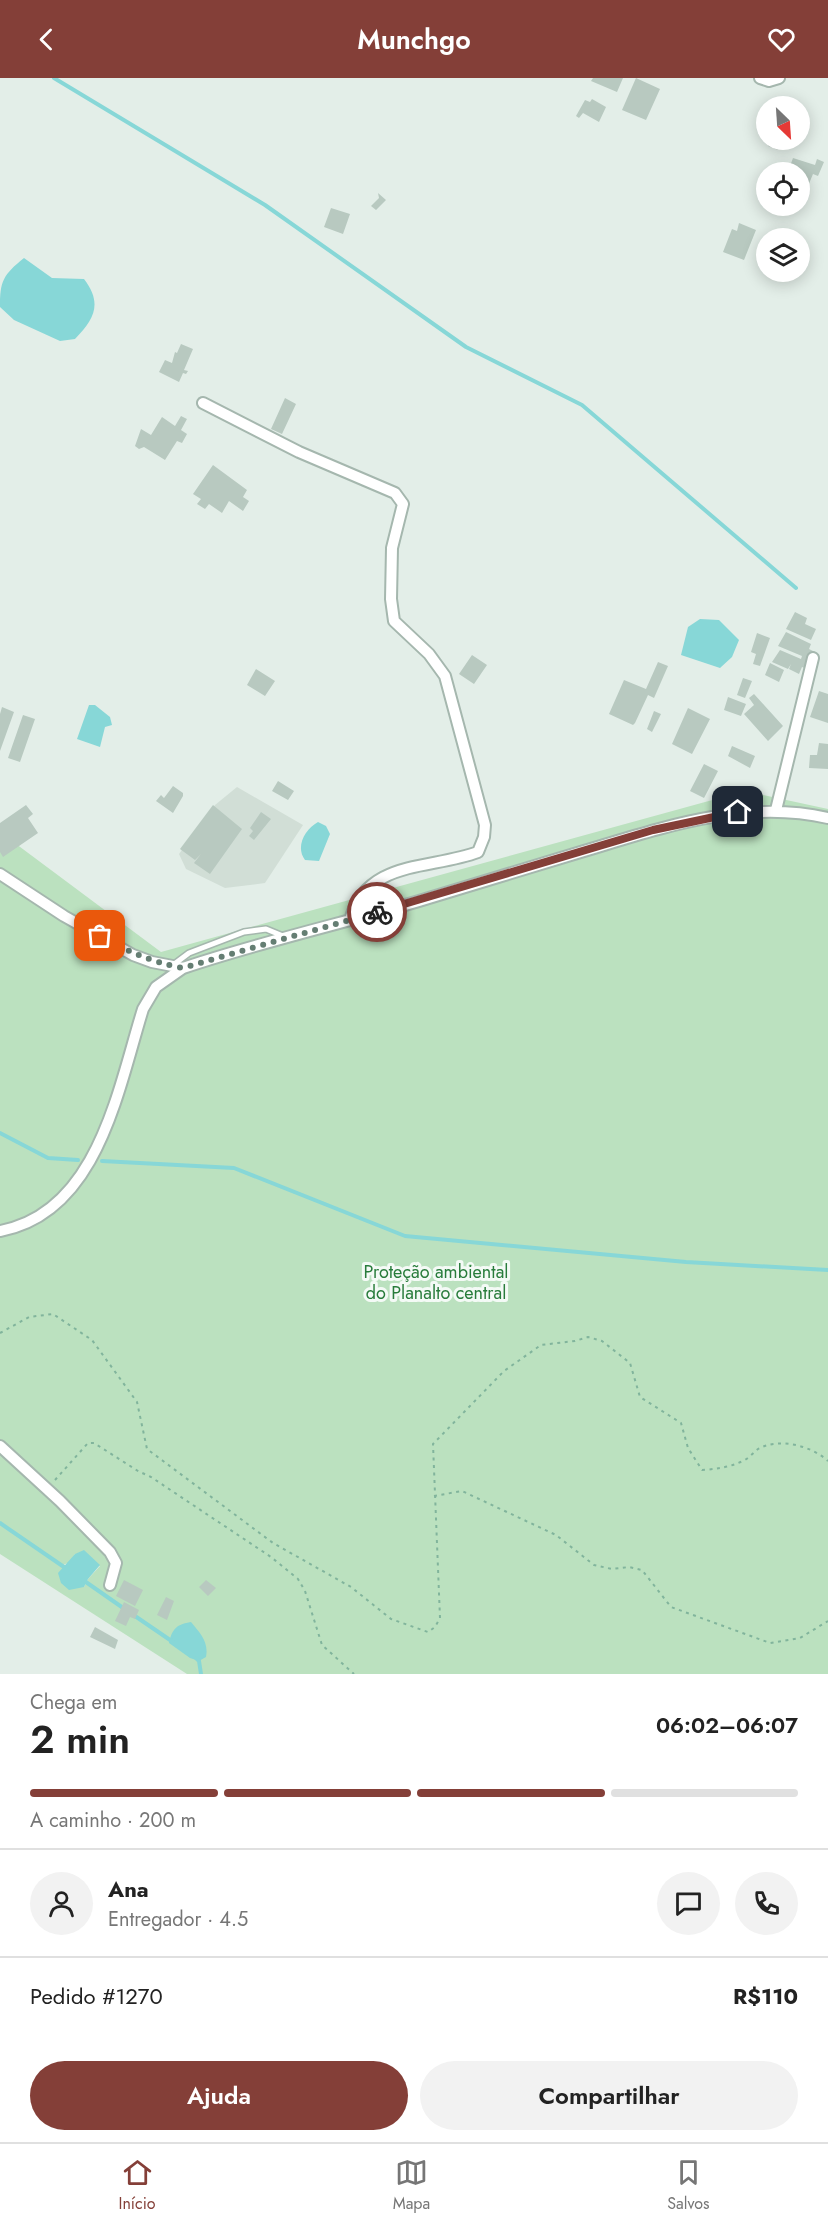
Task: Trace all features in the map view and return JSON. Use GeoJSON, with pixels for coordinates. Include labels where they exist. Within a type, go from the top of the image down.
{"type":"FeatureCollection","features":[{"type":"Feature","properties":{"kind":"street"},"geometry":{"type":"LineString","coordinates":[[760,78],[769,81],[779,78]]}},
{"type":"Feature","properties":{"kind":"street"},"geometry":{"type":"LineString","coordinates":[[203,403],[300,452],[395,493],[403,504],[392,548],[394,621],[429,654],[446,676],[485,825],[484,837],[478,852],[405,869],[374,881],[362,893],[354,906],[350,920]]}},
{"type":"Feature","properties":{"kind":"street"},"geometry":{"type":"LineString","coordinates":[[776,810],[813,658]]}},
{"type":"Feature","properties":{"kind":"street"},"geometry":{"type":"LineString","coordinates":[[0,1231],[37,1217],[62,1199],[76,1184],[95,1154],[143,1009],[156,987],[178,967],[288,938],[653,830],[738,812],[776,810],[828,818]]}},
{"type":"Feature","properties":{"kind":"street"},"geometry":{"type":"LineString","coordinates":[[0,874],[64,916],[133,954],[178,967]]}},
{"type":"Feature","properties":{"kind":"street"},"geometry":{"type":"LineString","coordinates":[[0,1446],[110,1552],[116,1563],[110,1585]]}},
{"type":"Feature","properties":{"kind":"lane"},"geometry":{"type":"LineString","coordinates":[[178,967],[189,953],[243,932],[266,929],[288,938]]}},
{"type":"Feature","properties":{"kind":"path"},"geometry":{"type":"LineString","coordinates":[[0,1333],[29,1317],[53,1314],[92,1340],[137,1402],[147,1449],[273,1543],[351,1587],[391,1619],[428,1632],[435,1627],[440,1618],[433,1444],[504,1371],[540,1345],[575,1341],[588,1336],[602,1341],[630,1364],[640,1397],[681,1423],[688,1448],[702,1470],[722,1468],[738,1463],[746,1460],[759,1449],[773,1444],[804,1446],[828,1461]]}},
{"type":"Feature","properties":{"kind":"path"},"geometry":{"type":"LineString","coordinates":[[47,1489],[88,1443],[94,1443],[151,1477],[271,1557],[298,1579],[305,1591],[322,1645],[354,1674]]}},
{"type":"Feature","properties":{"kind":"path"},"geometry":{"type":"LineString","coordinates":[[434,1496],[462,1491],[556,1535],[594,1565],[612,1569],[629,1567],[642,1570],[671,1607],[770,1643],[800,1638],[828,1621]]}},
{"type":"Feature","properties":{"kind":"shaded area"},"geometry":{"type":"Polygon","coordinates":[[[237,787],[303,825],[265,883],[225,888],[186,869],[179,854],[215,805],[237,787]]]}},
{"type":"Feature","properties":{"kind":"green space","name":"Proteção ambiental do Planalto central"},"geometry":{"type":"Polygon","coordinates":[[[745,791],[828,809],[828,1674],[187,1674],[0,1554],[0,832],[161,952],[745,791]],[[75,1554],[70,1562],[63,1565],[84,1587],[100,1566],[75,1554]]]}},
{"type":"Feature","properties":{"kind":"water"},"geometry":{"type":"Polygon","coordinates":[[[24,258],[52,278],[84,279],[90,288],[95,304],[94,311],[87,325],[75,339],[60,341],[14,320],[0,307],[4,279],[11,269],[24,258]]]}},
{"type":"Feature","properties":{"kind":"water"},"geometry":{"type":"Polygon","coordinates":[[[700,619],[719,620],[739,640],[732,657],[720,668],[681,655],[688,627],[700,619]]]}},
{"type":"Feature","properties":{"kind":"water"},"geometry":{"type":"Polygon","coordinates":[[[89,705],[95,705],[110,717],[112,725],[105,727],[100,747],[77,739],[89,705]]]}},
{"type":"Feature","properties":{"kind":"water"},"geometry":{"type":"Polygon","coordinates":[[[318,822],[326,826],[330,834],[319,861],[305,860],[301,844],[309,829],[318,822]]]}},
{"type":"Feature","properties":{"kind":"water"},"geometry":{"type":"Polygon","coordinates":[[[84,1550],[100,1565],[84,1587],[69,1590],[61,1583],[58,1573],[75,1554],[84,1550]]]}},
{"type":"Feature","properties":{"kind":"water"},"geometry":{"type":"Polygon","coordinates":[[[191,1622],[203,1638],[206,1647],[206,1657],[199,1661],[190,1658],[169,1643],[176,1628],[191,1622]]]}},
{"type":"Feature","properties":{"kind":"building"},"geometry":{"type":"Polygon","coordinates":[[[593,78],[623,78],[617,92],[591,81],[593,78]]]}},
{"type":"Feature","properties":{"kind":"building"},"geometry":{"type":"Polygon","coordinates":[[[636,78],[660,89],[646,120],[622,110],[636,78]]]}},
{"type":"Feature","properties":{"kind":"building"},"geometry":{"type":"Polygon","coordinates":[[[592,99],[606,107],[599,122],[583,113],[579,118],[576,116],[585,100],[590,102],[592,99]]]}},
{"type":"Feature","properties":{"kind":"building"},"geometry":{"type":"Polygon","coordinates":[[[793,158],[806,162],[792,162],[793,158]]]}},
{"type":"Feature","properties":{"kind":"building"},"geometry":{"type":"Polygon","coordinates":[[[817,159],[824,162],[818,176],[813,174],[810,181],[810,163],[815,165],[817,159]]]}},
{"type":"Feature","properties":{"kind":"building"},"geometry":{"type":"Polygon","coordinates":[[[378,193],[386,200],[376,210],[371,206],[379,198],[378,193]]]}},
{"type":"Feature","properties":{"kind":"building"},"geometry":{"type":"Polygon","coordinates":[[[331,208],[350,214],[343,234],[324,227],[331,208]]]}},
{"type":"Feature","properties":{"kind":"building"},"geometry":{"type":"Polygon","coordinates":[[[739,223],[756,230],[744,260],[723,252],[732,229],[737,231],[739,223]]]}},
{"type":"Feature","properties":{"kind":"building"},"geometry":{"type":"Polygon","coordinates":[[[181,344],[193,349],[184,370],[188,371],[186,374],[183,373],[179,382],[159,372],[165,360],[172,363],[175,352],[177,353],[181,344]]]}},
{"type":"Feature","properties":{"kind":"building"},"geometry":{"type":"Polygon","coordinates":[[[285,398],[296,404],[282,434],[271,429],[285,398]]]}},
{"type":"Feature","properties":{"kind":"building"},"geometry":{"type":"Polygon","coordinates":[[[181,416],[187,419],[181,430],[187,434],[182,443],[177,441],[165,460],[144,447],[139,449],[135,446],[141,429],[151,435],[162,417],[175,426],[181,416]]]}},
{"type":"Feature","properties":{"kind":"building"},"geometry":{"type":"Polygon","coordinates":[[[213,465],[247,490],[243,497],[249,501],[243,511],[229,501],[222,513],[209,504],[205,509],[197,504],[201,499],[193,494],[213,465]]]}},
{"type":"Feature","properties":{"kind":"building"},"geometry":{"type":"Polygon","coordinates":[[[795,612],[807,618],[805,624],[816,629],[811,640],[786,629],[795,612]]]}},
{"type":"Feature","properties":{"kind":"building"},"geometry":{"type":"Polygon","coordinates":[[[786,632],[811,644],[809,649],[817,653],[807,669],[802,667],[799,674],[789,669],[791,664],[788,669],[772,662],[780,650],[801,659],[802,656],[778,646],[786,632]]]}},
{"type":"Feature","properties":{"kind":"building"},"geometry":{"type":"Polygon","coordinates":[[[757,633],[770,638],[760,666],[753,664],[756,654],[751,652],[757,633]]]}},
{"type":"Feature","properties":{"kind":"building"},"geometry":{"type":"Polygon","coordinates":[[[472,655],[487,665],[474,684],[459,674],[472,655]]]}},
{"type":"Feature","properties":{"kind":"building"},"geometry":{"type":"Polygon","coordinates":[[[658,662],[668,666],[654,698],[648,695],[635,723],[633,725],[609,714],[624,680],[646,689],[658,662]]]}},
{"type":"Feature","properties":{"kind":"building"},"geometry":{"type":"Polygon","coordinates":[[[770,663],[784,670],[779,682],[765,675],[770,663]]]}},
{"type":"Feature","properties":{"kind":"building"},"geometry":{"type":"Polygon","coordinates":[[[256,669],[275,681],[265,696],[247,685],[256,669]]]}},
{"type":"Feature","properties":{"kind":"building"},"geometry":{"type":"Polygon","coordinates":[[[743,678],[752,681],[745,698],[737,695],[743,678]]]}},
{"type":"Feature","properties":{"kind":"building"},"geometry":{"type":"Polygon","coordinates":[[[819,691],[828,694],[828,723],[810,717],[819,691]]]}},
{"type":"Feature","properties":{"kind":"building"},"geometry":{"type":"Polygon","coordinates":[[[754,694],[783,726],[768,741],[744,714],[754,705],[749,698],[754,694]]]}},
{"type":"Feature","properties":{"kind":"building"},"geometry":{"type":"Polygon","coordinates":[[[728,697],[746,704],[741,716],[724,710],[728,697]]]}},
{"type":"Feature","properties":{"kind":"building"},"geometry":{"type":"Polygon","coordinates":[[[2,707],[14,712],[0,751],[0,714],[2,707]]]}},
{"type":"Feature","properties":{"kind":"building"},"geometry":{"type":"Polygon","coordinates":[[[688,708],[710,719],[692,754],[672,744],[688,708]]]}},
{"type":"Feature","properties":{"kind":"building"},"geometry":{"type":"Polygon","coordinates":[[[654,711],[661,714],[652,732],[647,729],[654,711]]]}},
{"type":"Feature","properties":{"kind":"building"},"geometry":{"type":"Polygon","coordinates":[[[23,715],[35,719],[20,762],[8,758],[23,715]]]}},
{"type":"Feature","properties":{"kind":"building"},"geometry":{"type":"Polygon","coordinates":[[[819,743],[828,744],[828,769],[809,768],[810,755],[817,755],[819,743]]]}},
{"type":"Feature","properties":{"kind":"building"},"geometry":{"type":"Polygon","coordinates":[[[732,746],[755,756],[750,768],[728,756],[732,746]]]}},
{"type":"Feature","properties":{"kind":"building"},"geometry":{"type":"Polygon","coordinates":[[[704,764],[718,771],[704,798],[690,791],[704,764]]]}},
{"type":"Feature","properties":{"kind":"building"},"geometry":{"type":"Polygon","coordinates":[[[278,781],[294,791],[288,800],[272,791],[278,781]]]}},
{"type":"Feature","properties":{"kind":"building"},"geometry":{"type":"Polygon","coordinates":[[[173,786],[183,793],[183,796],[173,813],[156,801],[161,795],[164,798],[173,786]]]}},
{"type":"Feature","properties":{"kind":"building"},"geometry":{"type":"Polygon","coordinates":[[[26,805],[33,814],[28,818],[38,833],[3,857],[0,852],[0,823],[26,805]]]}},
{"type":"Feature","properties":{"kind":"building"},"geometry":{"type":"Polygon","coordinates":[[[213,805],[242,829],[210,874],[194,863],[201,854],[195,860],[180,849],[213,805]]]}},
{"type":"Feature","properties":{"kind":"building"},"geometry":{"type":"Polygon","coordinates":[[[261,812],[271,819],[254,840],[249,836],[253,831],[250,828],[261,812]]]}},
{"type":"Feature","properties":{"kind":"building"},"geometry":{"type":"Polygon","coordinates":[[[124,1580],[143,1590],[135,1606],[116,1596],[124,1580]]]}},
{"type":"Feature","properties":{"kind":"building"},"geometry":{"type":"Polygon","coordinates":[[[206,1580],[216,1588],[208,1596],[199,1587],[206,1580]]]}},
{"type":"Feature","properties":{"kind":"building"},"geometry":{"type":"Polygon","coordinates":[[[166,1597],[174,1601],[167,1620],[157,1615],[166,1597]]]}},
{"type":"Feature","properties":{"kind":"building"},"geometry":{"type":"Polygon","coordinates":[[[124,1602],[139,1610],[135,1619],[130,1617],[126,1626],[115,1621],[124,1602]]]}},
{"type":"Feature","properties":{"kind":"building"},"geometry":{"type":"Polygon","coordinates":[[[95,1627],[118,1640],[115,1649],[90,1637],[95,1627]]]}},
{"type":"Feature","properties":{"kind":"waterway"},"geometry":{"type":"LineString","coordinates":[[54,78],[265,205],[466,347],[582,405],[796,588]]}},
{"type":"Feature","properties":{"kind":"waterway"},"geometry":{"type":"LineString","coordinates":[[0,1133],[48,1158],[78,1160]]}},
{"type":"Feature","properties":{"kind":"waterway"},"geometry":{"type":"LineString","coordinates":[[102,1161],[234,1168],[405,1236],[686,1262],[828,1270]]}},
{"type":"Feature","properties":{"kind":"waterway"},"geometry":{"type":"LineString","coordinates":[[0,1523],[64,1567]]}},
{"type":"Feature","properties":{"kind":"waterway"},"geometry":{"type":"LineString","coordinates":[[83,1580],[126,1610]]}},
{"type":"Feature","properties":{"kind":"waterway"},"geometry":{"type":"LineString","coordinates":[[132,1614],[173,1642]]}},
{"type":"Feature","properties":{"kind":"waterway"},"geometry":{"type":"LineString","coordinates":[[196,1658],[199,1661],[201,1674]]}},
{"type":"Feature","properties":{"kind":"way so far"},"geometry":{"type":"LineString","coordinates":[[100,936],[152,962],[183,968],[377,912]]}},
{"type":"Feature","properties":{"kind":"route"},"geometry":{"type":"LineString","coordinates":[[377,912],[653,830],[738,812]]}}]}
